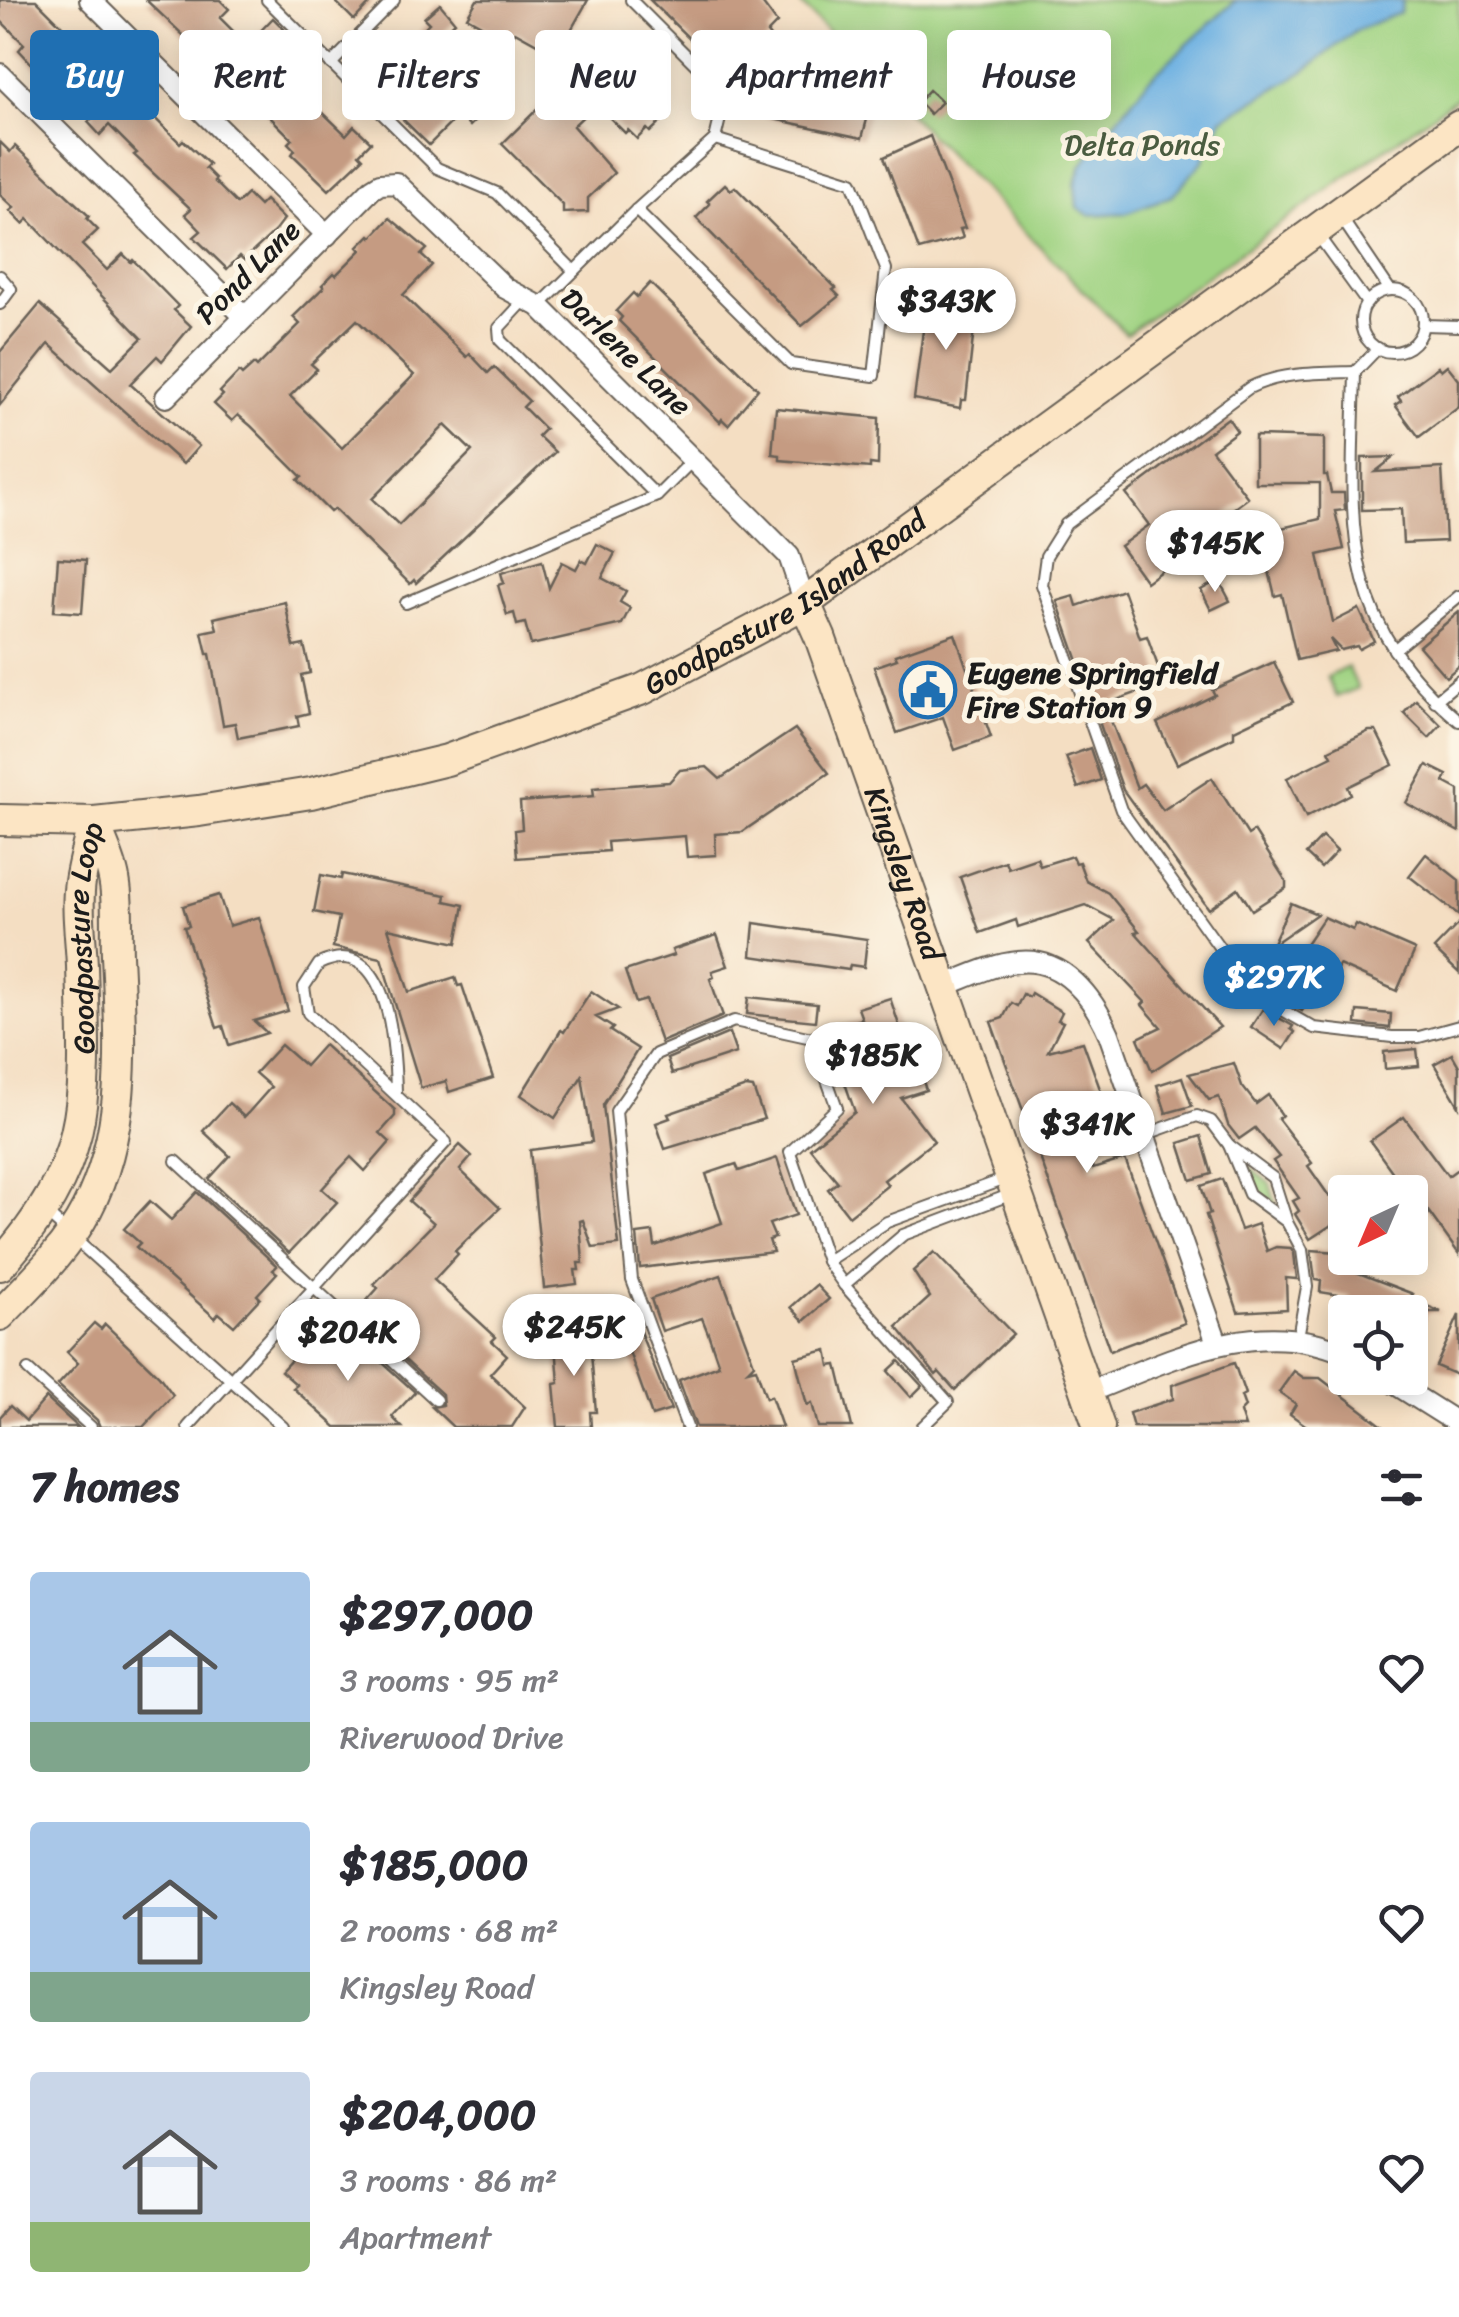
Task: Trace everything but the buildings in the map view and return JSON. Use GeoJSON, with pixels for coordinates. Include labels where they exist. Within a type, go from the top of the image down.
{"type":"FeatureCollection","features":[{"type":"Feature","properties":{"kind":"street"},"geometry":{"type":"LineString","coordinates":[[90,0],[327,234]]}},
{"type":"Feature","properties":{"kind":"street"},"geometry":{"type":"LineString","coordinates":[[0,74],[245,317]]}},
{"type":"Feature","properties":{"kind":"street","name":"Goodpasture Island Road"},"geometry":{"type":"LineString","coordinates":[[0,820],[94,822],[311,794],[447,760],[642,690],[805,604],[1459,126]]}},
{"type":"Feature","properties":{"kind":"street","name":"Darlene Lane"},"geometry":{"type":"LineString","coordinates":[[372,189],[388,182],[402,187],[505,288],[532,303],[789,556],[805,604]]}},
{"type":"Feature","properties":{"kind":"street","name":"Pond Lane"},"geometry":{"type":"LineString","coordinates":[[166,397],[372,189]]}},
{"type":"Feature","properties":{"kind":"street","name":"Kingsley Road"},"geometry":{"type":"LineString","coordinates":[[805,604],[820,637],[1098,1427]]}},
{"type":"Feature","properties":{"kind":"street","name":"Goodpasture Loop"},"geometry":{"type":"LineString","coordinates":[[0,1265],[44,1211],[69,1162],[82,1113],[85,1059],[80,884],[94,822]]}},
{"type":"Feature","properties":{"kind":"street","name":"Goodpasture Loop"},"geometry":{"type":"LineString","coordinates":[[0,1314],[71,1236],[99,1184],[120,1096],[114,879],[94,822]]}},
{"type":"Feature","properties":{"kind":"street"},"geometry":{"type":"LineString","coordinates":[[944,986],[1014,962],[1039,964],[1070,978],[1094,1002],[1217,1343]]}},
{"type":"Feature","properties":{"kind":"street"},"geometry":{"type":"LineString","coordinates":[[1086,1392],[1217,1343],[1265,1336],[1298,1338],[1328,1347]]}},
{"type":"Feature","properties":{"kind":"street"},"geometry":{"type":"LineString","coordinates":[[1413,1395],[1459,1424]]}},
{"type":"Feature","properties":{"kind":"lane"},"geometry":{"type":"LineString","coordinates":[[267,0],[437,168],[497,194],[574,271]]}},
{"type":"Feature","properties":{"kind":"lane"},"geometry":{"type":"LineString","coordinates":[[331,64],[394,0]]}},
{"type":"Feature","properties":{"kind":"lane"},"geometry":{"type":"LineString","coordinates":[[632,0],[718,87],[721,114],[715,139],[574,271],[499,328],[500,340],[658,496]]}},
{"type":"Feature","properties":{"kind":"lane"},"geometry":{"type":"LineString","coordinates":[[636,210],[791,364],[874,376],[886,270],[852,182],[715,139]]}},
{"type":"Feature","properties":{"kind":"lane"},"geometry":{"type":"LineString","coordinates":[[1328,224],[1390,290],[1410,296],[1418,304],[1423,325],[1414,344],[1388,352],[1378,348],[1364,332],[1362,322],[1367,304],[1379,293],[1390,290]]}},
{"type":"Feature","properties":{"kind":"lane"},"geometry":{"type":"LineString","coordinates":[[1328,224],[1367,304]]}},
{"type":"Feature","properties":{"kind":"lane"},"geometry":{"type":"LineString","coordinates":[[0,276],[12,289],[0,304]]}},
{"type":"Feature","properties":{"kind":"lane"},"geometry":{"type":"LineString","coordinates":[[1423,325],[1459,326]]}},
{"type":"Feature","properties":{"kind":"lane"},"geometry":{"type":"LineString","coordinates":[[1378,348],[1355,372],[1353,524],[1358,570],[1370,606],[1394,650],[1435,701],[1459,721]]}},
{"type":"Feature","properties":{"kind":"lane"},"geometry":{"type":"LineString","coordinates":[[1355,372],[1301,374],[1262,381],[1249,388],[1066,524],[1046,556],[1042,585],[1121,810],[1237,972],[1266,1000],[1314,1028],[1392,1037],[1457,1031]]}},
{"type":"Feature","properties":{"kind":"lane"},"geometry":{"type":"LineString","coordinates":[[406,603],[658,496],[693,460]]}},
{"type":"Feature","properties":{"kind":"lane"},"geometry":{"type":"LineString","coordinates":[[1394,650],[1459,596]]}},
{"type":"Feature","properties":{"kind":"lane"},"geometry":{"type":"LineString","coordinates":[[1435,701],[1459,681]]}},
{"type":"Feature","properties":{"kind":"lane"},"geometry":{"type":"LineString","coordinates":[[188,1427],[446,1142],[308,1013],[304,987],[319,964],[344,957],[356,960],[376,979],[395,1044],[396,1092]]}},
{"type":"Feature","properties":{"kind":"lane"},"geometry":{"type":"LineString","coordinates":[[687,1427],[632,1280],[616,1111],[656,1054],[734,1021],[812,1038],[837,1108],[790,1152],[827,1261],[948,1402],[922,1427]]}},
{"type":"Feature","properties":{"kind":"lane"},"geometry":{"type":"LineString","coordinates":[[1144,1135],[1202,1116],[1212,1121],[1229,1145],[1248,1194],[1286,1222],[1298,1239],[1307,1273],[1298,1338]]}},
{"type":"Feature","properties":{"kind":"lane"},"geometry":{"type":"LineString","coordinates":[[1229,1145],[1273,1178],[1286,1222]]}},
{"type":"Feature","properties":{"kind":"lane"},"geometry":{"type":"LineString","coordinates":[[176,1161],[436,1400]]}},
{"type":"Feature","properties":{"kind":"lane"},"geometry":{"type":"LineString","coordinates":[[827,1261],[887,1222],[1013,1184]]}},
{"type":"Feature","properties":{"kind":"lane"},"geometry":{"type":"LineString","coordinates":[[844,1285],[903,1234],[1013,1184]]}},
{"type":"Feature","properties":{"kind":"lane"},"geometry":{"type":"LineString","coordinates":[[44,1211],[283,1427]]}},
{"type":"Feature","properties":{"kind":"lane"},"geometry":{"type":"LineString","coordinates":[[0,1265],[25,1290]]}},
{"type":"Feature","properties":{"kind":"lane"},"geometry":{"type":"LineString","coordinates":[[28,1370],[91,1427]]}},
{"type":"Feature","properties":{"kind":"green space","name":"Delta Ponds"},"geometry":{"type":"Polygon","coordinates":[[[797,0],[1459,0],[1459,96],[1126,334],[915,120],[927,120],[927,30],[827,30],[797,0]]]}},
{"type":"Feature","properties":{"kind":"green space"},"geometry":{"type":"Polygon","coordinates":[[[1348,667],[1358,688],[1337,697],[1327,677],[1348,667]]]}},
{"type":"Feature","properties":{"kind":"green space"},"geometry":{"type":"Polygon","coordinates":[[[1241,1163],[1270,1184],[1277,1210],[1252,1190],[1241,1163]]]}},
{"type":"Feature","properties":{"kind":"water"},"geometry":{"type":"Polygon","coordinates":[[[1236,0],[1403,0],[1400,13],[1356,30],[1305,71],[1222,119],[1203,161],[1172,196],[1125,213],[1089,215],[1077,208],[1075,186],[1081,166],[1148,80],[1236,0]]]}},
{"type":"Feature","properties":{"kind":"place","name":"Eugene Springfield Fire Station 9"},"geometry":{"type":"Point","coordinates":[928,690]}}]}
